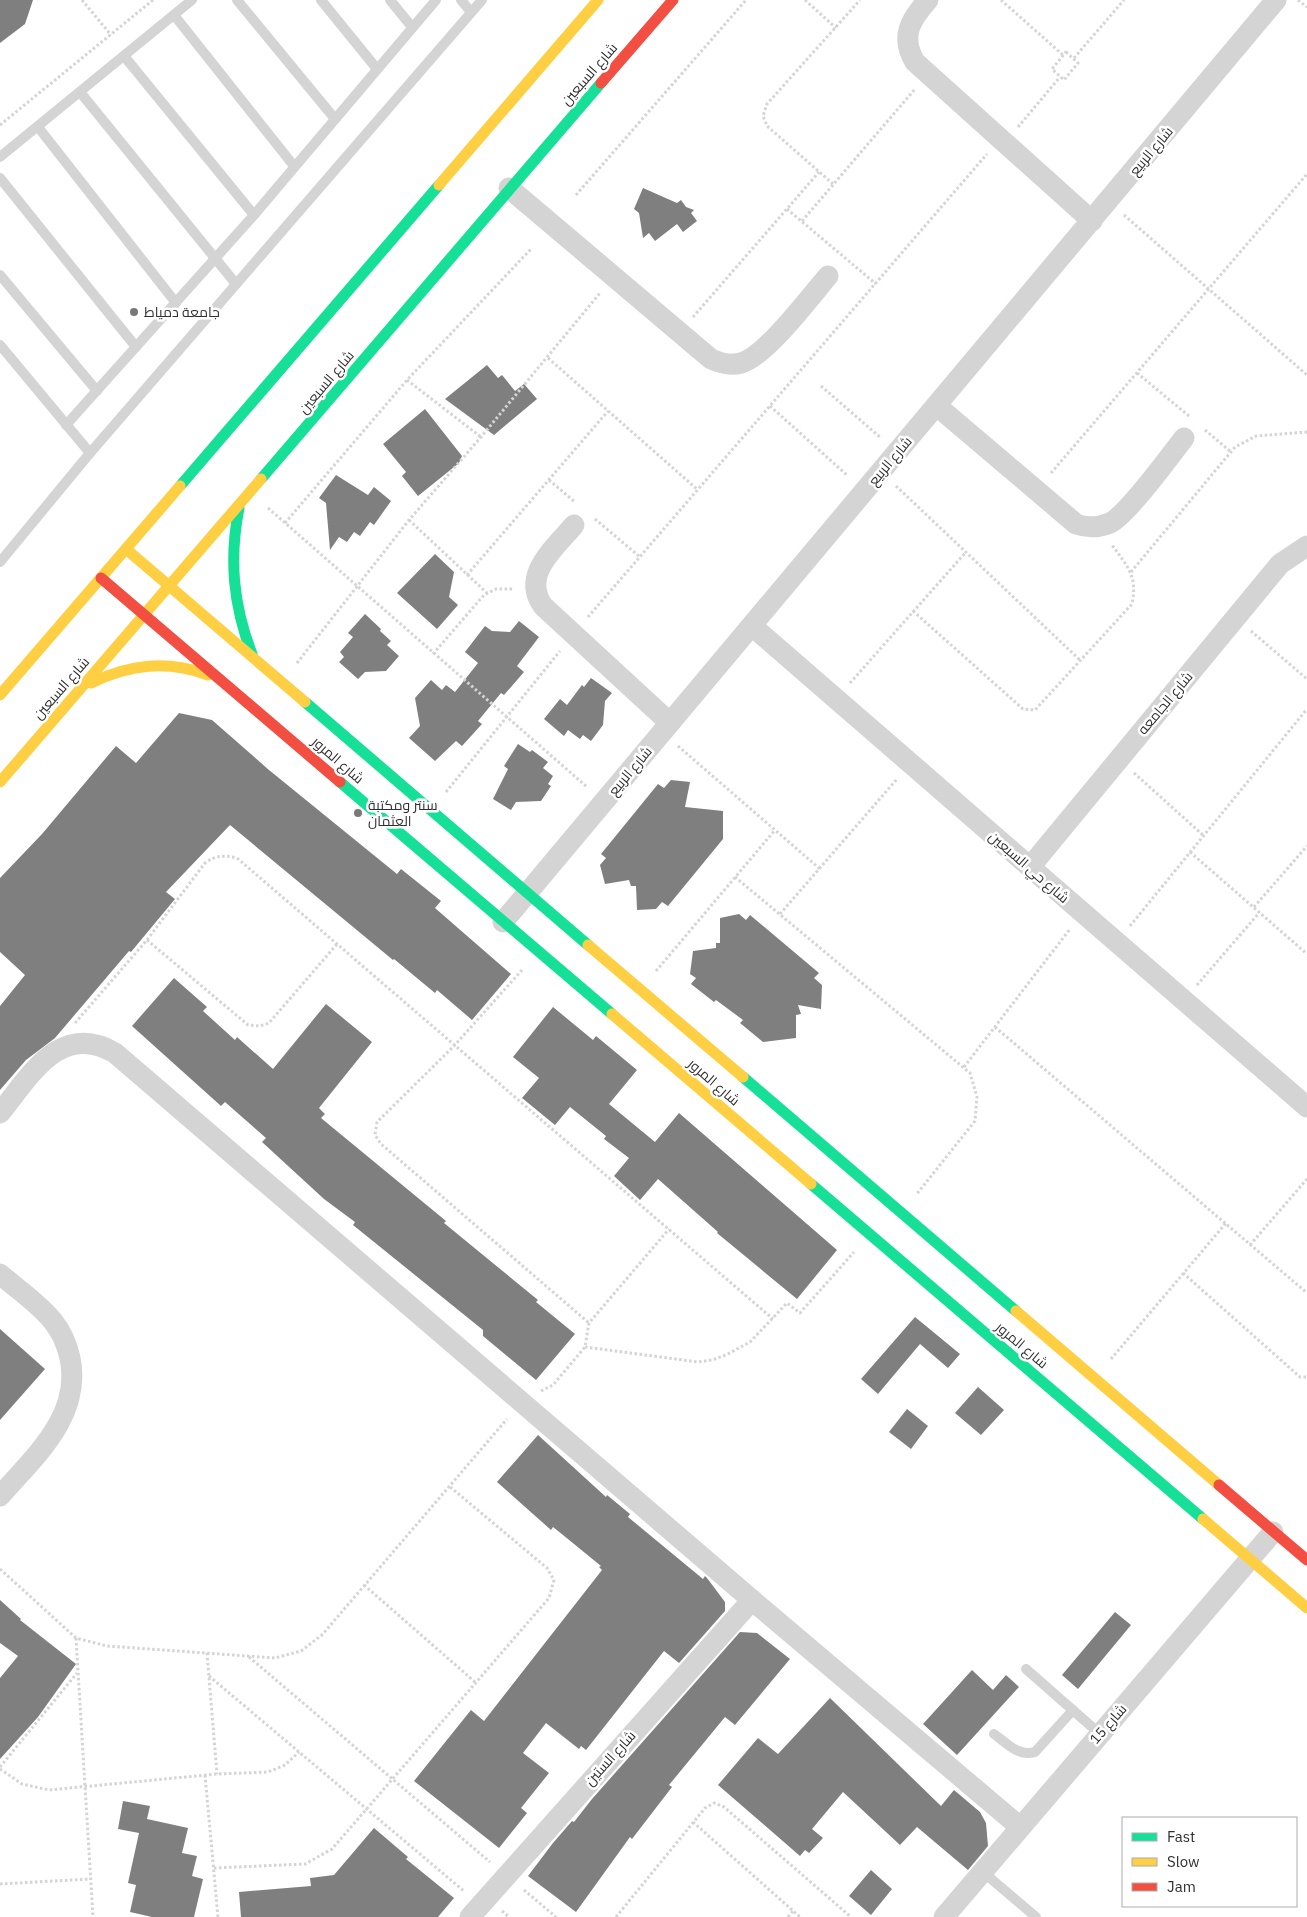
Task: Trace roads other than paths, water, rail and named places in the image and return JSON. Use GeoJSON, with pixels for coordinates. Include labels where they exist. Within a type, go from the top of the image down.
{"type":"FeatureCollection","features":[{"type":"Feature","properties":{"kind":"street"},"geometry":{"type":"LineString","coordinates":[[0,695],[598,0]]}},
{"type":"Feature","properties":{"kind":"street","name":"شارع السبعين"},"geometry":{"type":"LineString","coordinates":[[0,782],[239,507],[509,188],[673,0]]}},
{"type":"Feature","properties":{"kind":"street"},"geometry":{"type":"LineString","coordinates":[[928,0],[912,18],[907,34],[910,54],[915,62],[1092,221]]}},
{"type":"Feature","properties":{"kind":"street","name":"شارع الربيع"},"geometry":{"type":"LineString","coordinates":[[503,922],[1276,0]]}},
{"type":"Feature","properties":{"kind":"street"},"geometry":{"type":"LineString","coordinates":[[509,188],[679,333],[711,359],[720,363],[735,364],[750,360],[766,347],[828,276]]}},
{"type":"Feature","properties":{"kind":"street"},"geometry":{"type":"LineString","coordinates":[[937,406],[1076,524],[1100,526],[1120,516],[1184,438]]}},
{"type":"Feature","properties":{"kind":"street"},"geometry":{"type":"LineString","coordinates":[[239,507],[232,544],[232,583],[239,621],[253,657]]}},
{"type":"Feature","properties":{"kind":"street"},"geometry":{"type":"LineString","coordinates":[[574,526],[540,565],[534,580],[534,590],[543,606],[666,728]]}},
{"type":"Feature","properties":{"kind":"street","name":"شارع الجامعه"},"geometry":{"type":"LineString","coordinates":[[1030,867],[1280,564],[1307,546]]}},
{"type":"Feature","properties":{"kind":"street","name":"شارع المرور"},"geometry":{"type":"LineString","coordinates":[[126,549],[1307,1560]]}},
{"type":"Feature","properties":{"kind":"street","name":"شارع المرور"},"geometry":{"type":"LineString","coordinates":[[101,578],[1307,1608]]}},
{"type":"Feature","properties":{"kind":"street","name":"شارع حي السبعين"},"geometry":{"type":"LineString","coordinates":[[752,626],[1307,1107]]}},
{"type":"Feature","properties":{"kind":"street"},"geometry":{"type":"LineString","coordinates":[[76,694],[107,674],[142,664],[179,666],[214,678],[230,688]]}},
{"type":"Feature","properties":{"kind":"street"},"geometry":{"type":"LineString","coordinates":[[0,1113],[45,1057],[67,1046],[78,1043],[104,1046],[115,1053],[752,1600],[1020,1827]]}},
{"type":"Feature","properties":{"kind":"street"},"geometry":{"type":"LineString","coordinates":[[0,1274],[53,1321],[68,1350],[72,1382],[70,1398],[58,1427],[0,1496]]}},
{"type":"Feature","properties":{"kind":"street","name":"شارع 15"},"geometry":{"type":"LineString","coordinates":[[944,1917],[1273,1532]]}},
{"type":"Feature","properties":{"kind":"street","name":"شارع الستين"},"geometry":{"type":"LineString","coordinates":[[475,1911],[752,1600]]}},
{"type":"Feature","properties":{"kind":"lane"},"geometry":{"type":"LineString","coordinates":[[0,157],[192,0]]}},
{"type":"Feature","properties":{"kind":"lane"},"geometry":{"type":"LineString","coordinates":[[237,0],[335,119]]}},
{"type":"Feature","properties":{"kind":"lane"},"geometry":{"type":"LineString","coordinates":[[321,0],[377,69]]}},
{"type":"Feature","properties":{"kind":"lane"},"geometry":{"type":"LineString","coordinates":[[390,0],[412,27]]}},
{"type":"Feature","properties":{"kind":"lane"},"geometry":{"type":"LineString","coordinates":[[66,424],[254,215],[436,0]]}},
{"type":"Feature","properties":{"kind":"lane"},"geometry":{"type":"LineString","coordinates":[[461,0],[471,12]]}},
{"type":"Feature","properties":{"kind":"lane"},"geometry":{"type":"LineString","coordinates":[[0,562],[90,453],[482,0]]}},
{"type":"Feature","properties":{"kind":"lane"},"geometry":{"type":"LineString","coordinates":[[174,15],[294,166]]}},
{"type":"Feature","properties":{"kind":"lane"},"geometry":{"type":"LineString","coordinates":[[124,56],[254,215]]}},
{"type":"Feature","properties":{"kind":"lane"},"geometry":{"type":"LineString","coordinates":[[80,92],[236,284]]}},
{"type":"Feature","properties":{"kind":"lane"},"geometry":{"type":"LineString","coordinates":[[38,127],[176,303]]}},
{"type":"Feature","properties":{"kind":"lane"},"geometry":{"type":"LineString","coordinates":[[0,178],[136,347]]}},
{"type":"Feature","properties":{"kind":"lane"},"geometry":{"type":"LineString","coordinates":[[0,275],[97,391]]}},
{"type":"Feature","properties":{"kind":"lane"},"geometry":{"type":"LineString","coordinates":[[0,345],[90,453]]}},
{"type":"Feature","properties":{"kind":"lane"},"geometry":{"type":"LineString","coordinates":[[1026,1669],[1100,1734]]}},
{"type":"Feature","properties":{"kind":"lane"},"geometry":{"type":"LineString","coordinates":[[994,1734],[1019,1753],[1035,1752],[1073,1710]]}},
{"type":"Feature","properties":{"kind":"lane"},"geometry":{"type":"LineString","coordinates":[[983,1872],[1036,1917]]}},
{"type":"Feature","properties":{"kind":"place","name":"جامعة دمياط"},"geometry":{"type":"Point","coordinates":[134,312]}},
{"type":"Feature","properties":{"kind":"place","name":"سنتر ومكتبة العثمان"},"geometry":{"type":"Point","coordinates":[358,813]}}]}
